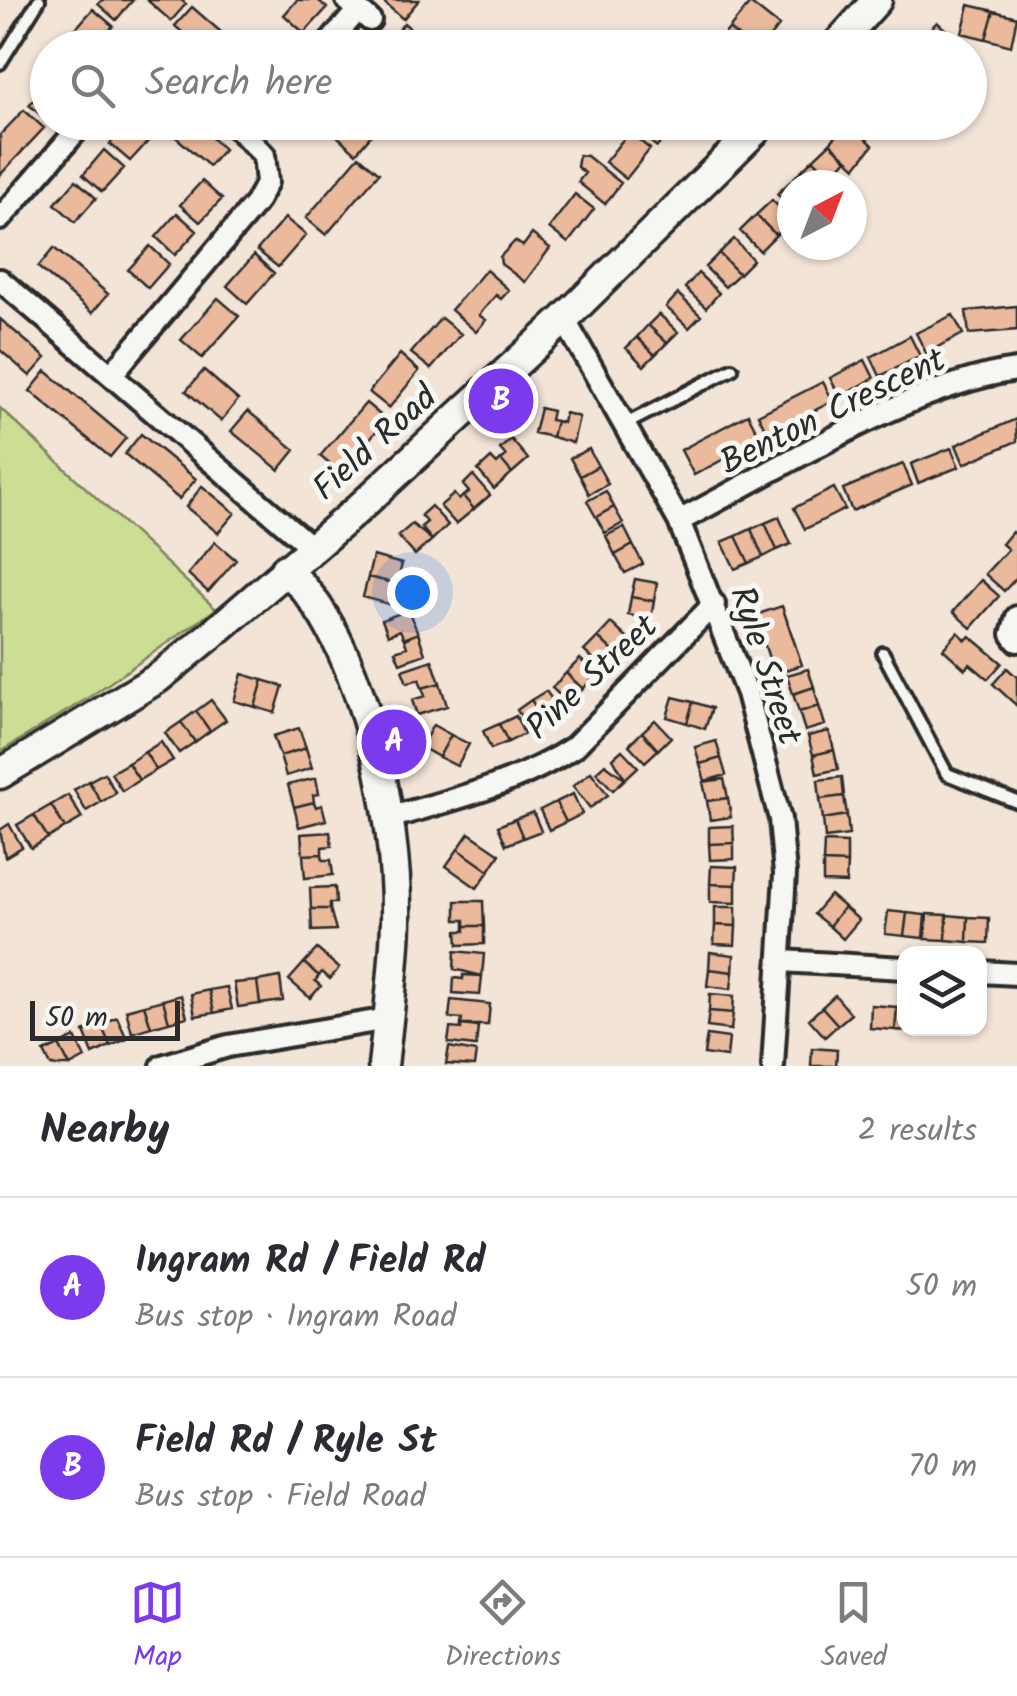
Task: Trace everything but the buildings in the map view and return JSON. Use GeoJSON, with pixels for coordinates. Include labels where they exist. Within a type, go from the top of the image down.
{"type":"FeatureCollection","features":[{"type":"Feature","properties":{"kind":"street"},"geometry":{"type":"LineString","coordinates":[[850,30],[877,0]]}},
{"type":"Feature","properties":{"kind":"street"},"geometry":{"type":"LineString","coordinates":[[341,30],[358,10]]}},
{"type":"Feature","properties":{"kind":"street"},"geometry":{"type":"LineString","coordinates":[[0,219],[68,140]]}},
{"type":"Feature","properties":{"kind":"street"},"geometry":{"type":"LineString","coordinates":[[112,374],[256,204],[267,182],[258,140]]}},
{"type":"Feature","properties":{"kind":"street","name":"Field Road"},"geometry":{"type":"LineString","coordinates":[[0,774],[158,678],[286,570],[564,318],[746,140]]}},
{"type":"Feature","properties":{"kind":"street"},"geometry":{"type":"LineString","coordinates":[[1,283],[312,547]]}},
{"type":"Feature","properties":{"kind":"street","name":"Ryle Street"},"geometry":{"type":"LineString","coordinates":[[564,318],[679,521],[747,693],[780,819],[784,874],[772,1066]]}},
{"type":"Feature","properties":{"kind":"street","name":"Benton Crescent"},"geometry":{"type":"LineString","coordinates":[[679,521],[918,398],[988,374],[1017,370]]}},
{"type":"Feature","properties":{"kind":"street"},"geometry":{"type":"LineString","coordinates":[[286,570],[300,582],[339,650],[361,704],[388,818],[396,919],[383,1066]]}},
{"type":"Feature","properties":{"kind":"street","name":"Pine Street"},"geometry":{"type":"LineString","coordinates":[[388,818],[478,792],[547,765],[574,747],[714,604]]}},
{"type":"Feature","properties":{"kind":"street"},"geometry":{"type":"LineString","coordinates":[[1017,618],[1012,626],[1017,642]]}},
{"type":"Feature","properties":{"kind":"street"},"geometry":{"type":"LineString","coordinates":[[781,961],[897,968]]}},
{"type":"Feature","properties":{"kind":"street"},"geometry":{"type":"LineString","coordinates":[[987,972],[1017,974]]}},
{"type":"Feature","properties":{"kind":"street"},"geometry":{"type":"LineString","coordinates":[[162,1066],[228,1046],[388,1019]]}},
{"type":"Feature","properties":{"kind":"lane"},"geometry":{"type":"LineString","coordinates":[[0,63],[39,0]]}},
{"type":"Feature","properties":{"kind":"lane"},"geometry":{"type":"LineString","coordinates":[[626,424],[732,369]]}},
{"type":"Feature","properties":{"kind":"lane"},"geometry":{"type":"LineString","coordinates":[[882,653],[948,774],[1017,802]]}},
{"type":"Feature","properties":{"kind":"green space"},"geometry":{"type":"Polygon","coordinates":[[[0,408],[216,609],[88,698],[0,752],[0,408]]]}},
{"type":"Feature","properties":{"kind":"place","name":"Field Rd / Ryle St"},"geometry":{"type":"Point","coordinates":[501,401]}},
{"type":"Feature","properties":{"kind":"place","name":"Ingram Rd / Field Rd"},"geometry":{"type":"Point","coordinates":[394,742]}}]}
